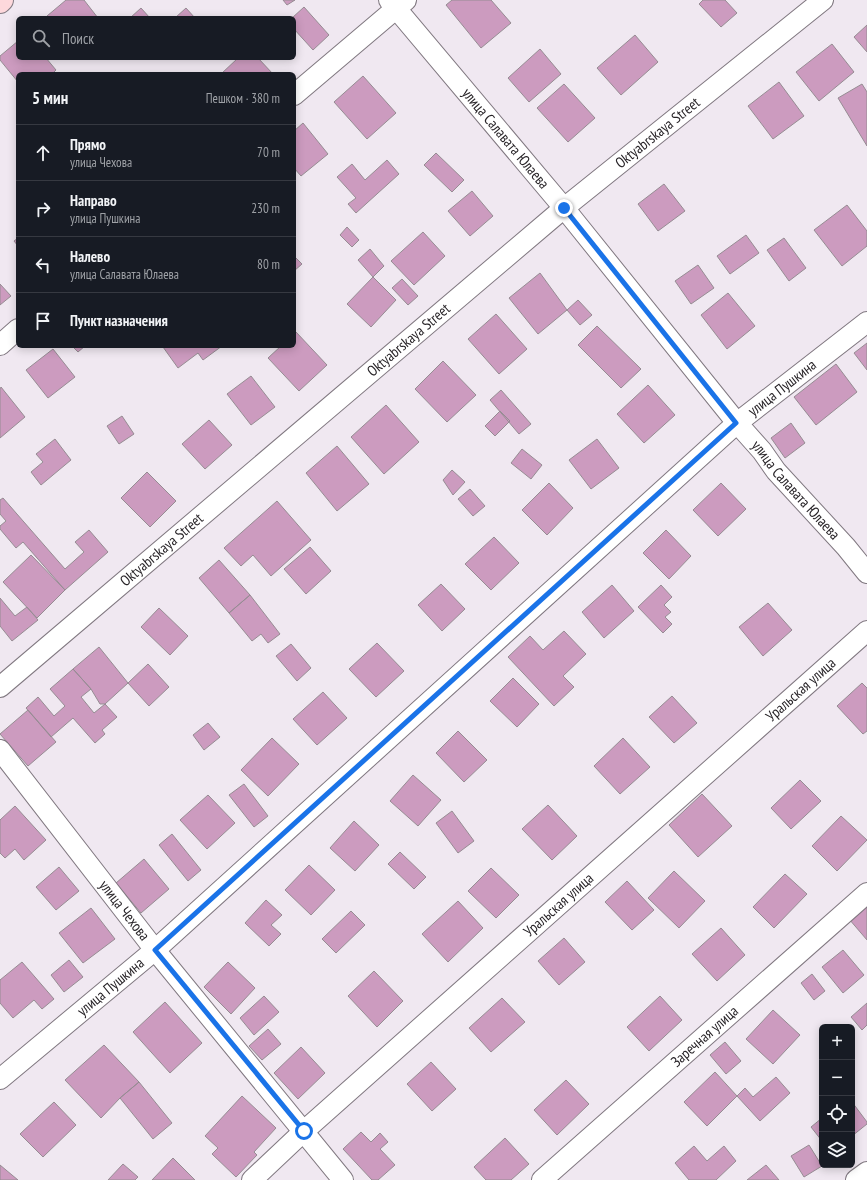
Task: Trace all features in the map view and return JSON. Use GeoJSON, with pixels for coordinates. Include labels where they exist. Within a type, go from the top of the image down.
{"type":"FeatureCollection","features":[{"type":"Feature","properties":{"kind":"street","name":"Oktyabrskaya Street"},"geometry":{"type":"LineString","coordinates":[[0,687],[564,208],[823,0]]}},
{"type":"Feature","properties":{"kind":"street","name":"улица Салавата Юлаева"},"geometry":{"type":"LineString","coordinates":[[397,3],[736,423],[762,451],[776,471],[846,547],[867,573]]}},
{"type":"Feature","properties":{"kind":"street"},"geometry":{"type":"LineString","coordinates":[[296,93],[397,3]]}},
{"type":"Feature","properties":{"kind":"street","name":"улица Пушкина"},"geometry":{"type":"LineString","coordinates":[[0,1079],[155,950],[736,423],[867,322]]}},
{"type":"Feature","properties":{"kind":"street"},"geometry":{"type":"LineString","coordinates":[[0,344],[16,331]]}},
{"type":"Feature","properties":{"kind":"street","name":"Уральская улица"},"geometry":{"type":"LineString","coordinates":[[252,1180],[304,1131],[867,631]]}},
{"type":"Feature","properties":{"kind":"street","name":"улица Чехова"},"geometry":{"type":"LineString","coordinates":[[0,750],[155,950],[343,1180]]}},
{"type":"Feature","properties":{"kind":"street","name":"Заречная улица"},"geometry":{"type":"LineString","coordinates":[[542,1180],[867,893]]}},
{"type":"Feature","properties":{"kind":"street"},"geometry":{"type":"LineString","coordinates":[[856,1180],[867,1172]]}},
{"type":"Feature","properties":{"kind":"building"},"geometry":{"type":"Polygon","coordinates":[[[66,0],[84,0],[96,16],[47,16],[66,0]]]}},
{"type":"Feature","properties":{"kind":"building"},"geometry":{"type":"Polygon","coordinates":[[[283,0],[295,0],[287,5],[283,0]]]}},
{"type":"Feature","properties":{"kind":"building"},"geometry":{"type":"Polygon","coordinates":[[[452,0],[491,0],[511,23],[481,48],[446,5],[452,0]]]}},
{"type":"Feature","properties":{"kind":"building"},"geometry":{"type":"Polygon","coordinates":[[[703,0],[725,0],[737,13],[721,27],[699,4],[703,0]]]}},
{"type":"Feature","properties":{"kind":"building"},"geometry":{"type":"Polygon","coordinates":[[[304,7],[329,35],[313,50],[296,31],[296,16],[294,16],[304,7]]]}},
{"type":"Feature","properties":{"kind":"building"},"geometry":{"type":"Polygon","coordinates":[[[141,8],[148,16],[132,16],[141,8]]]}},
{"type":"Feature","properties":{"kind":"building"},"geometry":{"type":"Polygon","coordinates":[[[186,8],[193,16],[177,16],[186,8]]]}},
{"type":"Feature","properties":{"kind":"building"},"geometry":{"type":"Polygon","coordinates":[[[867,25],[867,52],[854,37],[867,25]]]}},
{"type":"Feature","properties":{"kind":"building"},"geometry":{"type":"Polygon","coordinates":[[[635,35],[658,62],[621,95],[597,68],[635,35]]]}},
{"type":"Feature","properties":{"kind":"building"},"geometry":{"type":"Polygon","coordinates":[[[16,43],[16,60],[48,60],[56,70],[54,72],[16,72],[16,80],[0,60],[0,56],[16,43]]]}},
{"type":"Feature","properties":{"kind":"building"},"geometry":{"type":"Polygon","coordinates":[[[832,44],[854,72],[819,101],[796,72],[832,44]]]}},
{"type":"Feature","properties":{"kind":"building"},"geometry":{"type":"Polygon","coordinates":[[[540,49],[561,74],[529,102],[508,78],[540,49]]]}},
{"type":"Feature","properties":{"kind":"building"},"geometry":{"type":"Polygon","coordinates":[[[236,60],[260,60],[271,72],[223,72],[236,60]]]}},
{"type":"Feature","properties":{"kind":"building"},"geometry":{"type":"Polygon","coordinates":[[[363,76],[396,113],[367,139],[334,102],[363,76]]]}},
{"type":"Feature","properties":{"kind":"building"},"geometry":{"type":"Polygon","coordinates":[[[779,82],[804,116],[773,139],[748,106],[779,82]]]}},
{"type":"Feature","properties":{"kind":"building"},"geometry":{"type":"Polygon","coordinates":[[[564,84],[595,118],[568,142],[537,108],[564,84]]]}},
{"type":"Feature","properties":{"kind":"building"},"geometry":{"type":"Polygon","coordinates":[[[862,84],[867,92],[867,146],[838,98],[862,84]]]}},
{"type":"Feature","properties":{"kind":"building"},"geometry":{"type":"Polygon","coordinates":[[[303,123],[328,154],[301,176],[296,170],[296,129],[303,123]]]}},
{"type":"Feature","properties":{"kind":"building"},"geometry":{"type":"Polygon","coordinates":[[[436,153],[464,180],[452,192],[424,165],[436,153]]]}},
{"type":"Feature","properties":{"kind":"building"},"geometry":{"type":"Polygon","coordinates":[[[387,160],[399,174],[356,213],[348,204],[356,198],[337,177],[352,164],[365,180],[387,160]]]}},
{"type":"Feature","properties":{"kind":"building"},"geometry":{"type":"Polygon","coordinates":[[[664,184],[685,211],[658,231],[638,204],[664,184]]]}},
{"type":"Feature","properties":{"kind":"building"},"geometry":{"type":"Polygon","coordinates":[[[472,191],[493,216],[470,236],[448,211],[472,191]]]}},
{"type":"Feature","properties":{"kind":"building"},"geometry":{"type":"Polygon","coordinates":[[[847,205],[867,231],[867,246],[842,266],[814,230],[847,205]]]}},
{"type":"Feature","properties":{"kind":"building"},"geometry":{"type":"Polygon","coordinates":[[[347,227],[359,240],[352,247],[340,235],[347,227]]]}},
{"type":"Feature","properties":{"kind":"building"},"geometry":{"type":"Polygon","coordinates":[[[423,232],[445,256],[414,285],[391,261],[423,232]]]}},
{"type":"Feature","properties":{"kind":"building"},"geometry":{"type":"Polygon","coordinates":[[[746,235],[759,253],[730,274],[717,256],[746,235]]]}},
{"type":"Feature","properties":{"kind":"building"},"geometry":{"type":"Polygon","coordinates":[[[784,238],[806,268],[789,281],[767,250],[784,238]]]}},
{"type":"Feature","properties":{"kind":"building"},"geometry":{"type":"Polygon","coordinates":[[[370,249],[384,266],[373,277],[358,260],[370,249]]]}},
{"type":"Feature","properties":{"kind":"building"},"geometry":{"type":"Polygon","coordinates":[[[296,258],[302,264],[296,269],[296,258]]]}},
{"type":"Feature","properties":{"kind":"building"},"geometry":{"type":"Polygon","coordinates":[[[698,265],[714,288],[691,304],[675,281],[698,265]]]}},
{"type":"Feature","properties":{"kind":"building"},"geometry":{"type":"Polygon","coordinates":[[[540,273],[567,310],[538,334],[509,298],[540,273]]]}},
{"type":"Feature","properties":{"kind":"building"},"geometry":{"type":"Polygon","coordinates":[[[373,277],[396,300],[371,327],[347,304],[373,277]]]}},
{"type":"Feature","properties":{"kind":"building"},"geometry":{"type":"Polygon","coordinates":[[[402,279],[418,296],[408,305],[392,288],[402,279]]]}},
{"type":"Feature","properties":{"kind":"building"},"geometry":{"type":"Polygon","coordinates":[[[0,284],[11,296],[0,305],[0,284]]]}},
{"type":"Feature","properties":{"kind":"building"},"geometry":{"type":"Polygon","coordinates":[[[728,293],[755,326],[727,349],[701,315],[728,293]]]}},
{"type":"Feature","properties":{"kind":"building"},"geometry":{"type":"Polygon","coordinates":[[[578,300],[592,315],[580,325],[567,310],[578,300]]]}},
{"type":"Feature","properties":{"kind":"building"},"geometry":{"type":"Polygon","coordinates":[[[496,314],[527,349],[499,374],[468,339],[496,314]]]}},
{"type":"Feature","properties":{"kind":"building"},"geometry":{"type":"Polygon","coordinates":[[[597,326],[641,369],[621,388],[578,345],[597,326]]]}},
{"type":"Feature","properties":{"kind":"building"},"geometry":{"type":"Polygon","coordinates":[[[296,332],[327,365],[299,391],[268,358],[279,348],[296,348],[296,332]]]}},
{"type":"Feature","properties":{"kind":"building"},"geometry":{"type":"Polygon","coordinates":[[[867,343],[867,370],[854,353],[867,343]]]}},
{"type":"Feature","properties":{"kind":"building"},"geometry":{"type":"Polygon","coordinates":[[[74,348],[83,348],[78,352],[74,348]]]}},
{"type":"Feature","properties":{"kind":"building"},"geometry":{"type":"Polygon","coordinates":[[[164,348],[219,348],[203,360],[198,353],[178,368],[164,348]]]}},
{"type":"Feature","properties":{"kind":"building"},"geometry":{"type":"Polygon","coordinates":[[[53,349],[75,377],[48,398],[26,370],[53,349]]]}},
{"type":"Feature","properties":{"kind":"building"},"geometry":{"type":"Polygon","coordinates":[[[443,361],[476,395],[447,422],[415,389],[443,361]]]}},
{"type":"Feature","properties":{"kind":"building"},"geometry":{"type":"Polygon","coordinates":[[[836,364],[857,392],[816,425],[794,397],[836,364]]]}},
{"type":"Feature","properties":{"kind":"building"},"geometry":{"type":"Polygon","coordinates":[[[251,376],[275,407],[251,425],[227,394],[251,376]]]}},
{"type":"Feature","properties":{"kind":"building"},"geometry":{"type":"Polygon","coordinates":[[[648,385],[675,415],[644,443],[617,414],[648,385]]]}},
{"type":"Feature","properties":{"kind":"building"},"geometry":{"type":"Polygon","coordinates":[[[1,387],[25,417],[0,438],[0,389],[1,387]]]}},
{"type":"Feature","properties":{"kind":"building"},"geometry":{"type":"Polygon","coordinates":[[[501,390],[531,424],[519,434],[490,400],[501,390]]]}},
{"type":"Feature","properties":{"kind":"building"},"geometry":{"type":"Polygon","coordinates":[[[386,405],[419,442],[384,474],[351,437],[386,405]]]}},
{"type":"Feature","properties":{"kind":"building"},"geometry":{"type":"Polygon","coordinates":[[[500,411],[510,421],[495,436],[485,426],[500,411]]]}},
{"type":"Feature","properties":{"kind":"building"},"geometry":{"type":"Polygon","coordinates":[[[122,416],[134,434],[119,444],[107,426],[122,416]]]}},
{"type":"Feature","properties":{"kind":"building"},"geometry":{"type":"Polygon","coordinates":[[[209,420],[232,445],[205,469],[182,444],[209,420]]]}},
{"type":"Feature","properties":{"kind":"building"},"geometry":{"type":"Polygon","coordinates":[[[791,423],[805,443],[785,458],[771,438],[791,423]]]}},
{"type":"Feature","properties":{"kind":"building"},"geometry":{"type":"Polygon","coordinates":[[[55,439],[71,460],[41,485],[31,472],[43,462],[36,454],[55,439]]]}},
{"type":"Feature","properties":{"kind":"building"},"geometry":{"type":"Polygon","coordinates":[[[597,439],[619,468],[591,489],[569,460],[597,439]]]}},
{"type":"Feature","properties":{"kind":"building"},"geometry":{"type":"Polygon","coordinates":[[[337,446],[369,484],[337,511],[306,473],[337,446]]]}},
{"type":"Feature","properties":{"kind":"building"},"geometry":{"type":"Polygon","coordinates":[[[522,449],[542,465],[531,479],[511,463],[522,449]]]}},
{"type":"Feature","properties":{"kind":"building"},"geometry":{"type":"Polygon","coordinates":[[[452,470],[465,482],[453,495],[443,480],[452,470]]]}},
{"type":"Feature","properties":{"kind":"building"},"geometry":{"type":"Polygon","coordinates":[[[147,472],[176,501],[150,527],[121,498],[147,472]]]}},
{"type":"Feature","properties":{"kind":"building"},"geometry":{"type":"Polygon","coordinates":[[[549,483],[573,508],[547,535],[522,510],[549,483]]]}},
{"type":"Feature","properties":{"kind":"building"},"geometry":{"type":"Polygon","coordinates":[[[721,483],[746,509],[718,536],[693,510],[721,483]]]}},
{"type":"Feature","properties":{"kind":"building"},"geometry":{"type":"Polygon","coordinates":[[[470,489],[485,506],[473,516],[458,499],[470,489]]]}},
{"type":"Feature","properties":{"kind":"building"},"geometry":{"type":"Polygon","coordinates":[[[3,498],[65,569],[84,552],[75,542],[89,530],[108,552],[65,590],[23,542],[16,548],[0,529],[0,526],[6,521],[0,514],[0,500],[3,498]]]}},
{"type":"Feature","properties":{"kind":"building"},"geometry":{"type":"Polygon","coordinates":[[[277,501],[311,540],[271,576],[253,555],[241,566],[224,548],[277,501]]]}},
{"type":"Feature","properties":{"kind":"building"},"geometry":{"type":"Polygon","coordinates":[[[666,530],[691,556],[669,579],[643,553],[666,530]]]}},
{"type":"Feature","properties":{"kind":"building"},"geometry":{"type":"Polygon","coordinates":[[[494,537],[519,563],[491,590],[465,564],[494,537]]]}},
{"type":"Feature","properties":{"kind":"building"},"geometry":{"type":"Polygon","coordinates":[[[310,547],[331,571],[306,594],[284,569],[310,547]]]}},
{"type":"Feature","properties":{"kind":"building"},"geometry":{"type":"Polygon","coordinates":[[[31,555],[65,590],[37,618],[3,582],[31,555]]]}},
{"type":"Feature","properties":{"kind":"building"},"geometry":{"type":"Polygon","coordinates":[[[219,560],[250,595],[229,613],[199,578],[219,560]]]}},
{"type":"Feature","properties":{"kind":"building"},"geometry":{"type":"Polygon","coordinates":[[[441,584],[465,609],[442,631],[418,605],[441,584]]]}},
{"type":"Feature","properties":{"kind":"building"},"geometry":{"type":"Polygon","coordinates":[[[612,585],[634,611],[604,638],[582,612],[612,585]]]}},
{"type":"Feature","properties":{"kind":"building"},"geometry":{"type":"Polygon","coordinates":[[[661,585],[672,597],[664,605],[671,612],[665,617],[672,624],[663,633],[638,607],[661,585]]]}},
{"type":"Feature","properties":{"kind":"building"},"geometry":{"type":"Polygon","coordinates":[[[250,595],[280,634],[268,643],[261,634],[252,641],[229,613],[250,595]]]}},
{"type":"Feature","properties":{"kind":"building"},"geometry":{"type":"Polygon","coordinates":[[[0,598],[15,616],[27,607],[38,620],[12,641],[0,626],[0,598]]]}},
{"type":"Feature","properties":{"kind":"building"},"geometry":{"type":"Polygon","coordinates":[[[768,603],[792,630],[763,656],[739,627],[768,603]]]}},
{"type":"Feature","properties":{"kind":"building"},"geometry":{"type":"Polygon","coordinates":[[[159,608],[188,636],[170,655],[141,627],[159,608]]]}},
{"type":"Feature","properties":{"kind":"building"},"geometry":{"type":"Polygon","coordinates":[[[564,631],[586,654],[563,676],[574,687],[554,706],[508,657],[530,636],[543,650],[564,631]]]}},
{"type":"Feature","properties":{"kind":"building"},"geometry":{"type":"Polygon","coordinates":[[[377,643],[404,671],[376,697],[349,669],[377,643]]]}},
{"type":"Feature","properties":{"kind":"building"},"geometry":{"type":"Polygon","coordinates":[[[291,644],[311,668],[297,681],[276,656],[291,644]]]}},
{"type":"Feature","properties":{"kind":"building"},"geometry":{"type":"Polygon","coordinates":[[[99,647],[128,683],[105,704],[100,704],[91,689],[73,669],[99,647]]]}},
{"type":"Feature","properties":{"kind":"building"},"geometry":{"type":"Polygon","coordinates":[[[148,664],[169,687],[149,706],[128,683],[148,664]]]}},
{"type":"Feature","properties":{"kind":"building"},"geometry":{"type":"Polygon","coordinates":[[[73,669],[91,689],[81,697],[94,713],[105,704],[117,717],[102,730],[105,734],[95,743],[73,718],[51,737],[26,708],[38,697],[54,716],[65,706],[50,689],[73,669]]]}},
{"type":"Feature","properties":{"kind":"building"},"geometry":{"type":"Polygon","coordinates":[[[513,678],[539,704],[517,727],[490,701],[513,678]]]}},
{"type":"Feature","properties":{"kind":"building"},"geometry":{"type":"Polygon","coordinates":[[[862,683],[867,688],[867,731],[863,734],[837,706],[862,683]]]}},
{"type":"Feature","properties":{"kind":"building"},"geometry":{"type":"Polygon","coordinates":[[[323,692],[347,718],[317,745],[293,719],[323,692]]]}},
{"type":"Feature","properties":{"kind":"building"},"geometry":{"type":"Polygon","coordinates":[[[672,696],[697,723],[674,743],[649,717],[672,696]]]}},
{"type":"Feature","properties":{"kind":"building"},"geometry":{"type":"Polygon","coordinates":[[[28,710],[56,742],[28,766],[0,734],[28,710]]]}},
{"type":"Feature","properties":{"kind":"building"},"geometry":{"type":"Polygon","coordinates":[[[208,723],[220,737],[204,750],[193,735],[208,723]]]}},
{"type":"Feature","properties":{"kind":"building"},"geometry":{"type":"Polygon","coordinates":[[[458,731],[487,760],[464,782],[436,753],[458,731]]]}},
{"type":"Feature","properties":{"kind":"building"},"geometry":{"type":"Polygon","coordinates":[[[272,738],[299,764],[268,796],[241,770],[272,738]]]}},
{"type":"Feature","properties":{"kind":"building"},"geometry":{"type":"Polygon","coordinates":[[[623,738],[650,767],[620,794],[594,766],[623,738]]]}},
{"type":"Feature","properties":{"kind":"building"},"geometry":{"type":"Polygon","coordinates":[[[413,775],[441,800],[418,826],[390,801],[413,775]]]}},
{"type":"Feature","properties":{"kind":"building"},"geometry":{"type":"Polygon","coordinates":[[[800,780],[821,801],[791,829],[771,808],[800,780]]]}},
{"type":"Feature","properties":{"kind":"building"},"geometry":{"type":"Polygon","coordinates":[[[244,784],[268,816],[254,827],[229,795],[244,784]]]}},
{"type":"Feature","properties":{"kind":"building"},"geometry":{"type":"Polygon","coordinates":[[[702,794],[732,826],[698,857],[669,825],[702,794]]]}},
{"type":"Feature","properties":{"kind":"building"},"geometry":{"type":"Polygon","coordinates":[[[208,795],[235,823],[207,849],[180,820],[208,795]]]}},
{"type":"Feature","properties":{"kind":"building"},"geometry":{"type":"Polygon","coordinates":[[[548,805],[577,836],[552,860],[522,829],[548,805]]]}},
{"type":"Feature","properties":{"kind":"building"},"geometry":{"type":"Polygon","coordinates":[[[15,806],[46,840],[24,860],[15,849],[5,858],[0,853],[0,820],[15,806]]]}},
{"type":"Feature","properties":{"kind":"building"},"geometry":{"type":"Polygon","coordinates":[[[452,811],[474,841],[458,853],[436,823],[452,811]]]}},
{"type":"Feature","properties":{"kind":"building"},"geometry":{"type":"Polygon","coordinates":[[[841,816],[867,840],[837,871],[812,846],[841,816]]]}},
{"type":"Feature","properties":{"kind":"building"},"geometry":{"type":"Polygon","coordinates":[[[354,821],[379,845],[355,871],[330,848],[354,821]]]}},
{"type":"Feature","properties":{"kind":"building"},"geometry":{"type":"Polygon","coordinates":[[[172,834],[201,870],[188,881],[159,845],[172,834]]]}},
{"type":"Feature","properties":{"kind":"building"},"geometry":{"type":"Polygon","coordinates":[[[400,852],[426,877],[414,889],[388,864],[400,852]]]}},
{"type":"Feature","properties":{"kind":"building"},"geometry":{"type":"Polygon","coordinates":[[[144,859],[169,889],[141,913],[116,883],[144,859]]]}},
{"type":"Feature","properties":{"kind":"building"},"geometry":{"type":"Polygon","coordinates":[[[309,865],[335,890],[311,915],[285,890],[309,865]]]}},
{"type":"Feature","properties":{"kind":"building"},"geometry":{"type":"Polygon","coordinates":[[[59,867],[79,891],[56,910],[36,887],[59,867]]]}},
{"type":"Feature","properties":{"kind":"building"},"geometry":{"type":"Polygon","coordinates":[[[491,868],[519,895],[496,918],[468,891],[491,868]]]}},
{"type":"Feature","properties":{"kind":"building"},"geometry":{"type":"Polygon","coordinates":[[[674,871],[705,901],[679,928],[648,898],[674,871]]]}},
{"type":"Feature","properties":{"kind":"building"},"geometry":{"type":"Polygon","coordinates":[[[785,874],[807,894],[774,928],[753,907],[785,874]]]}},
{"type":"Feature","properties":{"kind":"building"},"geometry":{"type":"Polygon","coordinates":[[[627,881],[654,910],[632,930],[605,902],[627,881]]]}},
{"type":"Feature","properties":{"kind":"building"},"geometry":{"type":"Polygon","coordinates":[[[266,900],[282,915],[271,925],[281,934],[269,946],[245,923],[266,900]]]}},
{"type":"Feature","properties":{"kind":"building"},"geometry":{"type":"Polygon","coordinates":[[[458,901],[483,928],[448,962],[422,934],[458,901]]]}},
{"type":"Feature","properties":{"kind":"building"},"geometry":{"type":"Polygon","coordinates":[[[867,903],[867,940],[849,919],[867,903]]]}},
{"type":"Feature","properties":{"kind":"building"},"geometry":{"type":"Polygon","coordinates":[[[91,908],[115,939],[83,963],[59,933],[91,908]]]}},
{"type":"Feature","properties":{"kind":"building"},"geometry":{"type":"Polygon","coordinates":[[[351,911],[365,925],[336,953],[322,939],[351,911]]]}},
{"type":"Feature","properties":{"kind":"building"},"geometry":{"type":"Polygon","coordinates":[[[721,928],[745,955],[717,981],[692,954],[721,928]]]}},
{"type":"Feature","properties":{"kind":"building"},"geometry":{"type":"Polygon","coordinates":[[[564,938],[585,962],[559,985],[538,961],[564,938]]]}},
{"type":"Feature","properties":{"kind":"building"},"geometry":{"type":"Polygon","coordinates":[[[843,950],[864,975],[843,993],[822,967],[843,950]]]}},
{"type":"Feature","properties":{"kind":"building"},"geometry":{"type":"Polygon","coordinates":[[[69,960],[83,977],[64,992],[51,975],[69,960]]]}},
{"type":"Feature","properties":{"kind":"building"},"geometry":{"type":"Polygon","coordinates":[[[22,962],[54,999],[42,1009],[34,1000],[13,1018],[0,1003],[0,980],[22,962]]]}},
{"type":"Feature","properties":{"kind":"building"},"geometry":{"type":"Polygon","coordinates":[[[228,962],[255,988],[231,1014],[204,987],[228,962]]]}},
{"type":"Feature","properties":{"kind":"building"},"geometry":{"type":"Polygon","coordinates":[[[374,971],[403,1001],[377,1027],[348,996],[374,971]]]}},
{"type":"Feature","properties":{"kind":"building"},"geometry":{"type":"Polygon","coordinates":[[[812,974],[825,991],[814,1000],[801,983],[812,974]]]}},
{"type":"Feature","properties":{"kind":"building"},"geometry":{"type":"Polygon","coordinates":[[[264,996],[279,1012],[254,1035],[240,1018],[264,996]]]}},
{"type":"Feature","properties":{"kind":"building"},"geometry":{"type":"Polygon","coordinates":[[[660,996],[682,1020],[649,1051],[627,1027],[660,996]]]}},
{"type":"Feature","properties":{"kind":"building"},"geometry":{"type":"Polygon","coordinates":[[[502,998],[525,1022],[491,1052],[469,1028],[502,998]]]}},
{"type":"Feature","properties":{"kind":"building"},"geometry":{"type":"Polygon","coordinates":[[[165,1002],[202,1043],[170,1073],[133,1032],[165,1002]]]}},
{"type":"Feature","properties":{"kind":"building"},"geometry":{"type":"Polygon","coordinates":[[[867,1003],[867,1025],[862,1030],[851,1017],[867,1003]]]}},
{"type":"Feature","properties":{"kind":"building"},"geometry":{"type":"Polygon","coordinates":[[[773,1010],[800,1035],[773,1064],[746,1039],[773,1010]]]}},
{"type":"Feature","properties":{"kind":"building"},"geometry":{"type":"Polygon","coordinates":[[[268,1029],[281,1044],[262,1060],[249,1046],[268,1029]]]}},
{"type":"Feature","properties":{"kind":"building"},"geometry":{"type":"Polygon","coordinates":[[[725,1042],[741,1061],[726,1074],[710,1055],[725,1042]]]}},
{"type":"Feature","properties":{"kind":"building"},"geometry":{"type":"Polygon","coordinates":[[[104,1045],[139,1082],[120,1098],[101,1118],[65,1080],[104,1045]]]}},
{"type":"Feature","properties":{"kind":"building"},"geometry":{"type":"Polygon","coordinates":[[[301,1047],[325,1073],[298,1099],[274,1073],[301,1047]]]}},
{"type":"Feature","properties":{"kind":"building"},"geometry":{"type":"Polygon","coordinates":[[[431,1062],[456,1089],[432,1111],[407,1084],[431,1062]]]}},
{"type":"Feature","properties":{"kind":"building"},"geometry":{"type":"Polygon","coordinates":[[[715,1072],[737,1096],[707,1126],[684,1102],[715,1072]]]}},
{"type":"Feature","properties":{"kind":"building"},"geometry":{"type":"Polygon","coordinates":[[[776,1077],[790,1093],[760,1121],[737,1096],[745,1088],[753,1097],[776,1077]]]}},
{"type":"Feature","properties":{"kind":"building"},"geometry":{"type":"Polygon","coordinates":[[[566,1080],[589,1104],[557,1135],[534,1110],[566,1080]]]}},
{"type":"Feature","properties":{"kind":"building"},"geometry":{"type":"Polygon","coordinates":[[[139,1082],[172,1123],[153,1139],[120,1098],[139,1082]]]}},
{"type":"Feature","properties":{"kind":"building"},"geometry":{"type":"Polygon","coordinates":[[[242,1096],[276,1128],[254,1152],[257,1155],[236,1177],[212,1154],[218,1148],[205,1136],[242,1096]]]}},
{"type":"Feature","properties":{"kind":"building"},"geometry":{"type":"Polygon","coordinates":[[[54,1102],[76,1125],[43,1157],[20,1134],[54,1102]]]}},
{"type":"Feature","properties":{"kind":"building"},"geometry":{"type":"Polygon","coordinates":[[[855,1106],[867,1122],[867,1124],[855,1134],[855,1106]]]}},
{"type":"Feature","properties":{"kind":"building"},"geometry":{"type":"Polygon","coordinates":[[[819,1120],[819,1137],[811,1127],[819,1120]]]}},
{"type":"Feature","properties":{"kind":"building"},"geometry":{"type":"Polygon","coordinates":[[[361,1132],[371,1142],[380,1133],[388,1142],[380,1149],[395,1165],[378,1180],[372,1180],[343,1149],[361,1132]]]}},
{"type":"Feature","properties":{"kind":"building"},"geometry":{"type":"Polygon","coordinates":[[[505,1138],[529,1164],[511,1180],[486,1180],[474,1167],[505,1138]]]}},
{"type":"Feature","properties":{"kind":"building"},"geometry":{"type":"Polygon","coordinates":[[[809,1145],[819,1161],[819,1168],[804,1177],[791,1156],[809,1145]]]}},
{"type":"Feature","properties":{"kind":"building"},"geometry":{"type":"Polygon","coordinates":[[[694,1146],[707,1161],[724,1146],[736,1161],[716,1180],[689,1180],[675,1163],[694,1146]]]}},
{"type":"Feature","properties":{"kind":"building"},"geometry":{"type":"Polygon","coordinates":[[[173,1158],[195,1180],[152,1180],[173,1158]]]}},
{"type":"Feature","properties":{"kind":"building"},"geometry":{"type":"Polygon","coordinates":[[[123,1164],[138,1177],[135,1180],[108,1180],[123,1164]]]}},
{"type":"Feature","properties":{"kind":"building"},"geometry":{"type":"Polygon","coordinates":[[[0,1165],[18,1180],[0,1180],[0,1165]]]}},
{"type":"Feature","properties":{"kind":"building"},"geometry":{"type":"Polygon","coordinates":[[[766,1165],[779,1180],[747,1180],[766,1165]]]}},
{"type":"Feature","properties":{"kind":"route"},"geometry":{"type":"LineString","coordinates":[[304,1131],[155,950],[736,423],[564,208]]}}]}
